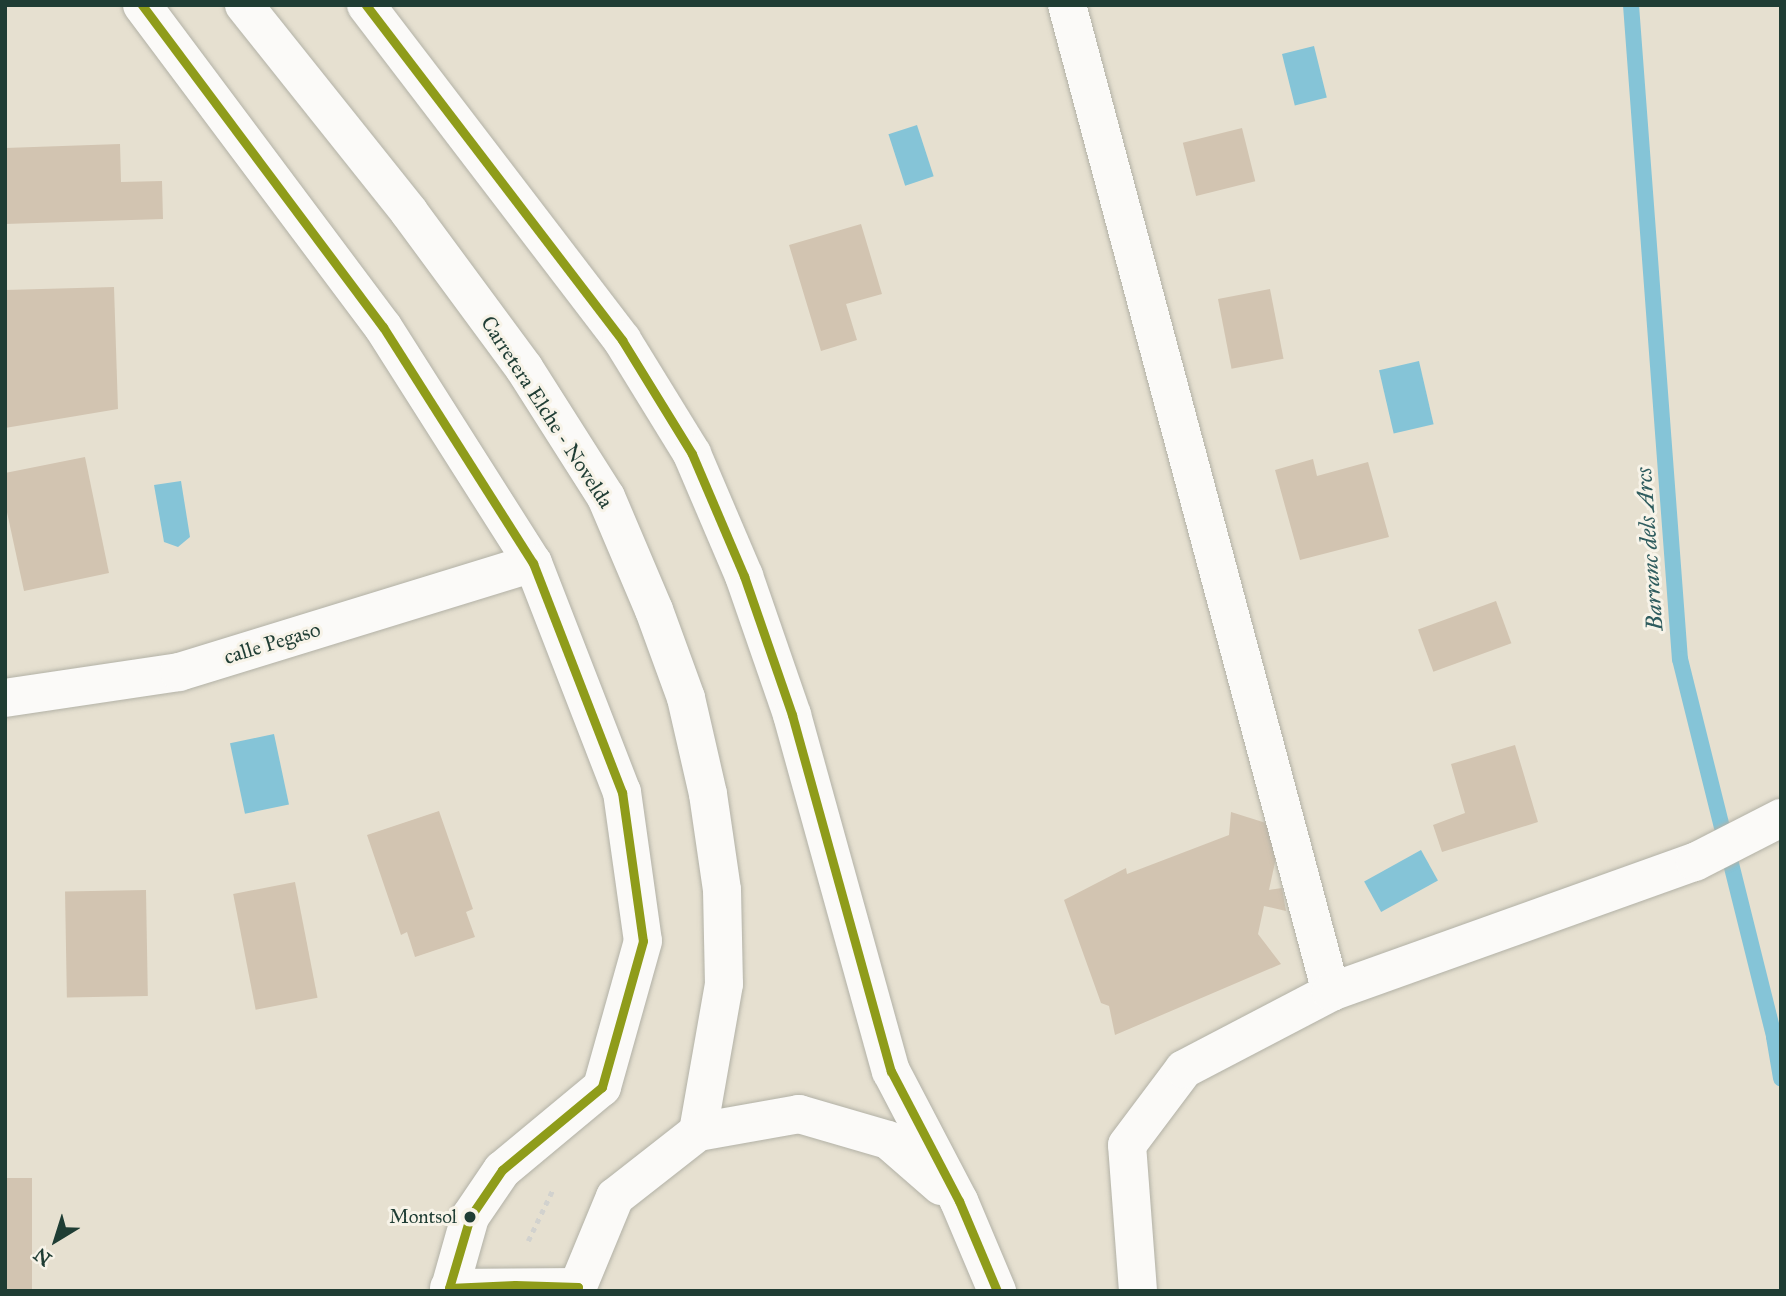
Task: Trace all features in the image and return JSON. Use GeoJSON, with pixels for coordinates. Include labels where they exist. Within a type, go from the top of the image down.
{"type":"FeatureCollection","features":[{"type":"Feature","properties":{"kind":"street"},"geometry":{"type":"LineString","coordinates":[[142,5],[383,327],[533,563],[622,792],[643,941],[602,1087],[502,1170],[470,1217],[449,1289],[577,1289],[615,1197],[698,1132],[799,1114],[888,1140],[959,1201]]}},
{"type":"Feature","properties":{"kind":"street","name":"Carretera Elche - Novelda"},"geometry":{"type":"LineString","coordinates":[[244,5],[409,212],[524,368],[606,497],[654,611],[686,698],[722,890],[724,984],[698,1132]]}},
{"type":"Feature","properties":{"kind":"street"},"geometry":{"type":"LineString","coordinates":[[366,5],[622,340],[692,454],[744,576],[792,715],[891,1071],[959,1201],[996,1291]]}},
{"type":"Feature","properties":{"kind":"street"},"geometry":{"type":"LineString","coordinates":[[1067,5],[1331,992]]}},
{"type":"Feature","properties":{"kind":"street","name":"calle Pegaso"},"geometry":{"type":"LineString","coordinates":[[5,698],[179,672],[533,563]]}},
{"type":"Feature","properties":{"kind":"street"},"geometry":{"type":"LineString","coordinates":[[1138,1291],[1127,1145],[1184,1069],[1331,992],[1695,862],[1781,818]]}},
{"type":"Feature","properties":{"kind":"water"},"geometry":{"type":"Polygon","coordinates":[[[1314,46],[1327,97],[1295,105],[1282,54],[1314,46]]]}},
{"type":"Feature","properties":{"kind":"water"},"geometry":{"type":"Polygon","coordinates":[[[917,125],[934,176],[905,186],[888,134],[917,125]]]}},
{"type":"Feature","properties":{"kind":"water"},"geometry":{"type":"Polygon","coordinates":[[[1419,361],[1434,424],[1394,434],[1379,370],[1419,361]]]}},
{"type":"Feature","properties":{"kind":"water"},"geometry":{"type":"Polygon","coordinates":[[[181,481],[190,537],[178,547],[164,542],[154,485],[181,481]]]}},
{"type":"Feature","properties":{"kind":"water"},"geometry":{"type":"Polygon","coordinates":[[[274,734],[289,804],[245,814],[230,743],[274,734]]]}},
{"type":"Feature","properties":{"kind":"water"},"geometry":{"type":"Polygon","coordinates":[[[1421,850],[1438,881],[1381,912],[1364,882],[1421,850]]]}},
{"type":"Feature","properties":{"kind":"building"},"geometry":{"type":"Polygon","coordinates":[[[1242,128],[1255,181],[1196,196],[1183,143],[1242,128]]]}},
{"type":"Feature","properties":{"kind":"building"},"geometry":{"type":"Polygon","coordinates":[[[120,144],[121,182],[162,181],[163,219],[5,224],[5,148],[120,144]]]}},
{"type":"Feature","properties":{"kind":"building"},"geometry":{"type":"Polygon","coordinates":[[[861,224],[882,294],[846,304],[857,340],[821,351],[789,245],[861,224]]]}},
{"type":"Feature","properties":{"kind":"building"},"geometry":{"type":"Polygon","coordinates":[[[114,287],[118,409],[5,428],[5,290],[114,287]]]}},
{"type":"Feature","properties":{"kind":"building"},"geometry":{"type":"Polygon","coordinates":[[[1270,289],[1284,359],[1232,369],[1218,299],[1270,289]]]}},
{"type":"Feature","properties":{"kind":"building"},"geometry":{"type":"Polygon","coordinates":[[[85,457],[109,573],[24,591],[5,503],[5,473],[85,457]]]}},
{"type":"Feature","properties":{"kind":"building"},"geometry":{"type":"Polygon","coordinates":[[[1313,459],[1317,476],[1368,462],[1389,537],[1300,560],[1275,470],[1313,459]]]}},
{"type":"Feature","properties":{"kind":"building"},"geometry":{"type":"Polygon","coordinates":[[[1496,601],[1511,643],[1433,672],[1418,629],[1496,601]]]}},
{"type":"Feature","properties":{"kind":"building"},"geometry":{"type":"Polygon","coordinates":[[[1515,745],[1538,822],[1442,852],[1433,825],[1465,813],[1451,764],[1515,745]]]}},
{"type":"Feature","properties":{"kind":"building"},"geometry":{"type":"Polygon","coordinates":[[[439,811],[473,909],[466,912],[475,937],[415,957],[407,932],[401,935],[367,835],[439,811]]]}},
{"type":"Feature","properties":{"kind":"building"},"geometry":{"type":"Polygon","coordinates":[[[1231,812],[1266,823],[1277,853],[1269,890],[1282,888],[1286,911],[1264,906],[1258,934],[1281,964],[1115,1035],[1109,1006],[1101,1003],[1064,900],[1126,868],[1127,874],[1229,835],[1231,812]]]}},
{"type":"Feature","properties":{"kind":"building"},"geometry":{"type":"Polygon","coordinates":[[[295,882],[318,998],[256,1010],[233,894],[295,882]]]}},
{"type":"Feature","properties":{"kind":"building"},"geometry":{"type":"Polygon","coordinates":[[[146,890],[148,996],[67,997],[65,891],[146,890]]]}},
{"type":"Feature","properties":{"kind":"building"},"geometry":{"type":"Polygon","coordinates":[[[5,1178],[32,1178],[32,1291],[5,1291],[5,1178]]]}},
{"type":"Feature","properties":{"kind":"waterway","name":"Barranc dels Arcs"},"geometry":{"type":"LineString","coordinates":[[1631,5],[1680,659],[1774,1037],[1781,1078]]}},
{"type":"Feature","properties":{"kind":"transit line"},"geometry":{"type":"LineString","coordinates":[[142,5],[383,327],[533,563],[622,792],[643,941],[602,1087],[502,1170],[470,1217],[449,1288],[515,1285],[578,1287],[576,1291]]}},
{"type":"Feature","properties":{"kind":"transit line"},"geometry":{"type":"LineString","coordinates":[[366,5],[622,340],[692,454],[744,576],[792,715],[891,1071],[959,1201],[997,1291]]}},
{"type":"Feature","properties":{"kind":"place","name":"Montsol"},"geometry":{"type":"Point","coordinates":[470,1217]}}]}
